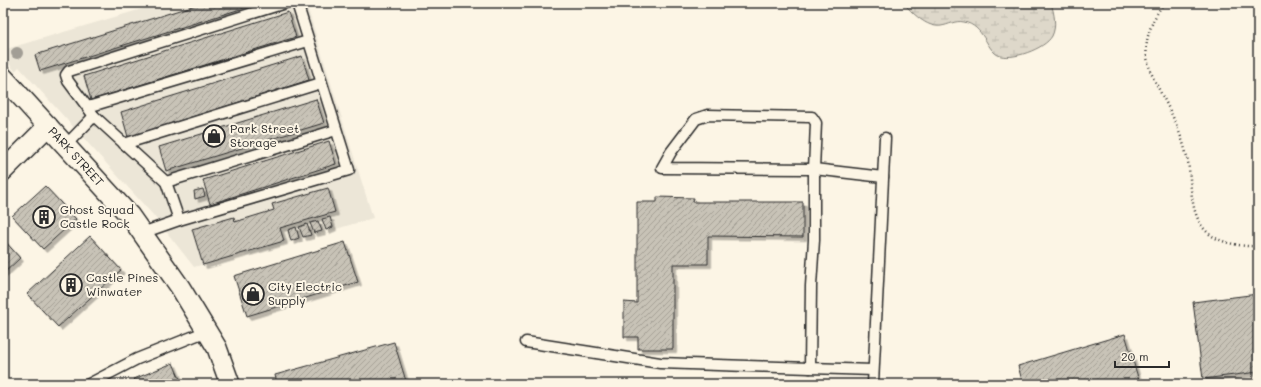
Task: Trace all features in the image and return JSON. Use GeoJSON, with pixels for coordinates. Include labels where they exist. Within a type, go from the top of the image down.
{"type":"FeatureCollection","features":[{"type":"Feature","properties":{"kind":"street","name":"PARK STREET"},"geometry":{"type":"LineString","coordinates":[[3,77],[130,216],[180,287],[218,348],[230,384]]}},
{"type":"Feature","properties":{"kind":"street"},"geometry":{"type":"LineString","coordinates":[[3,171],[48,126]]}},
{"type":"Feature","properties":{"kind":"lane"},"geometry":{"type":"LineString","coordinates":[[178,220],[166,182],[94,116],[68,81],[66,75],[69,71],[285,3]]}},
{"type":"Feature","properties":{"kind":"lane"},"geometry":{"type":"LineString","coordinates":[[142,233],[178,220],[349,170],[297,3]]}},
{"type":"Feature","properties":{"kind":"lane"},"geometry":{"type":"LineString","coordinates":[[88,107],[308,41]]}},
{"type":"Feature","properties":{"kind":"lane"},"geometry":{"type":"LineString","coordinates":[[124,144],[321,83]]}},
{"type":"Feature","properties":{"kind":"lane"},"geometry":{"type":"LineString","coordinates":[[810,368],[810,286],[814,240],[814,170],[816,123],[812,117],[708,114],[696,119],[671,152],[662,168],[814,170],[883,177]]}},
{"type":"Feature","properties":{"kind":"lane"},"geometry":{"type":"LineString","coordinates":[[66,145],[94,116]]}},
{"type":"Feature","properties":{"kind":"lane"},"geometry":{"type":"LineString","coordinates":[[166,182],[336,130]]}},
{"type":"Feature","properties":{"kind":"lane"},"geometry":{"type":"LineString","coordinates":[[873,384],[885,138]]}},
{"type":"Feature","properties":{"kind":"lane"},"geometry":{"type":"LineString","coordinates":[[89,384],[136,359],[207,331]]}},
{"type":"Feature","properties":{"kind":"lane"},"geometry":{"type":"LineString","coordinates":[[526,342],[660,363],[873,370]]}},
{"type":"Feature","properties":{"kind":"path"},"geometry":{"type":"LineString","coordinates":[[1164,3],[1156,13],[1150,29],[1147,41],[1147,56],[1151,73],[1181,135],[1187,155],[1194,207],[1198,220],[1207,232],[1220,240],[1258,246]]}},
{"type":"Feature","properties":{"kind":"shaded area","name":"Park Street Storage"},"geometry":{"type":"Polygon","coordinates":[[[162,3],[306,3],[373,218],[246,256],[244,253],[194,267],[154,216],[19,67],[15,71],[3,56],[3,50],[162,3]]]}},
{"type":"Feature","properties":{"kind":"green space"},"geometry":{"type":"Polygon","coordinates":[[[903,3],[1051,3],[1055,24],[1054,32],[1048,41],[1027,53],[1011,56],[998,55],[990,48],[980,33],[971,24],[955,22],[941,26],[930,25],[920,19],[903,3]]]}},
{"type":"Feature","properties":{"kind":"building"},"geometry":{"type":"Polygon","coordinates":[[[202,3],[260,3],[40,71],[35,55],[202,3]]]}},
{"type":"Feature","properties":{"kind":"building"},"geometry":{"type":"Polygon","coordinates":[[[288,12],[296,37],[91,100],[84,76],[288,12]]]}},
{"type":"Feature","properties":{"kind":"building"},"geometry":{"type":"Polygon","coordinates":[[[302,56],[309,80],[128,137],[121,112],[302,56]]]}},
{"type":"Feature","properties":{"kind":"building"},"geometry":{"type":"Polygon","coordinates":[[[316,99],[324,123],[166,171],[159,147],[316,99]]]}},
{"type":"Feature","properties":{"kind":"building"},"geometry":{"type":"Polygon","coordinates":[[[329,141],[336,164],[210,204],[203,180],[329,141]]]}},
{"type":"Feature","properties":{"kind":"building","name":"Ghost Squad Castle Rock"},"geometry":{"type":"Polygon","coordinates":[[[45,186],[76,219],[43,249],[12,216],[45,186]]]}},
{"type":"Feature","properties":{"kind":"building"},"geometry":{"type":"Polygon","coordinates":[[[328,188],[335,212],[280,228],[284,241],[203,265],[192,229],[234,217],[235,222],[274,210],[272,204],[328,188]]]}},
{"type":"Feature","properties":{"kind":"building"},"geometry":{"type":"Polygon","coordinates":[[[203,189],[205,196],[195,199],[194,191],[203,189]]]}},
{"type":"Feature","properties":{"kind":"building"},"geometry":{"type":"Polygon","coordinates":[[[657,197],[694,198],[693,202],[803,202],[803,237],[708,236],[708,264],[673,264],[673,349],[638,349],[638,337],[624,337],[624,302],[637,303],[637,202],[657,202],[657,197]]]}},
{"type":"Feature","properties":{"kind":"building"},"geometry":{"type":"Polygon","coordinates":[[[330,217],[333,227],[326,230],[322,219],[330,217]]]}},
{"type":"Feature","properties":{"kind":"building"},"geometry":{"type":"Polygon","coordinates":[[[318,221],[322,231],[314,233],[310,223],[318,221]]]}},
{"type":"Feature","properties":{"kind":"building"},"geometry":{"type":"Polygon","coordinates":[[[307,224],[311,235],[303,237],[299,227],[307,224]]]}},
{"type":"Feature","properties":{"kind":"building"},"geometry":{"type":"Polygon","coordinates":[[[296,227],[299,238],[291,241],[288,230],[296,227]]]}},
{"type":"Feature","properties":{"kind":"building","name":"Castle Pines Winwater"},"geometry":{"type":"Polygon","coordinates":[[[90,236],[121,270],[58,327],[27,294],[90,236]]]}},
{"type":"Feature","properties":{"kind":"building"},"geometry":{"type":"Polygon","coordinates":[[[3,239],[20,258],[3,274],[3,239]]]}},
{"type":"Feature","properties":{"kind":"building"},"geometry":{"type":"Polygon","coordinates":[[[345,242],[358,282],[247,316],[234,276],[345,242]]]}},
{"type":"Feature","properties":{"kind":"building"},"geometry":{"type":"Polygon","coordinates":[[[1258,294],[1258,372],[1203,379],[1193,302],[1258,294]]]}},
{"type":"Feature","properties":{"kind":"building"},"geometry":{"type":"Polygon","coordinates":[[[1125,334],[1140,384],[1023,384],[1018,366],[1125,334]]]}},
{"type":"Feature","properties":{"kind":"building"},"geometry":{"type":"Polygon","coordinates":[[[394,342],[406,381],[396,384],[277,384],[275,375],[394,342]]]}},
{"type":"Feature","properties":{"kind":"building"},"geometry":{"type":"Polygon","coordinates":[[[173,363],[182,384],[136,384],[134,379],[173,363]]]}},
{"type":"Feature","properties":{"kind":"place","name":"Park Street Storage"},"geometry":{"type":"Point","coordinates":[214,136]}},
{"type":"Feature","properties":{"kind":"place","name":"Ghost Squad Castle Rock"},"geometry":{"type":"Point","coordinates":[44,217]}},
{"type":"Feature","properties":{"kind":"place","name":"Castle Pines Winwater"},"geometry":{"type":"Point","coordinates":[71,285]}},
{"type":"Feature","properties":{"kind":"place","name":"City Electric Supply"},"geometry":{"type":"Point","coordinates":[253,294]}}]}
